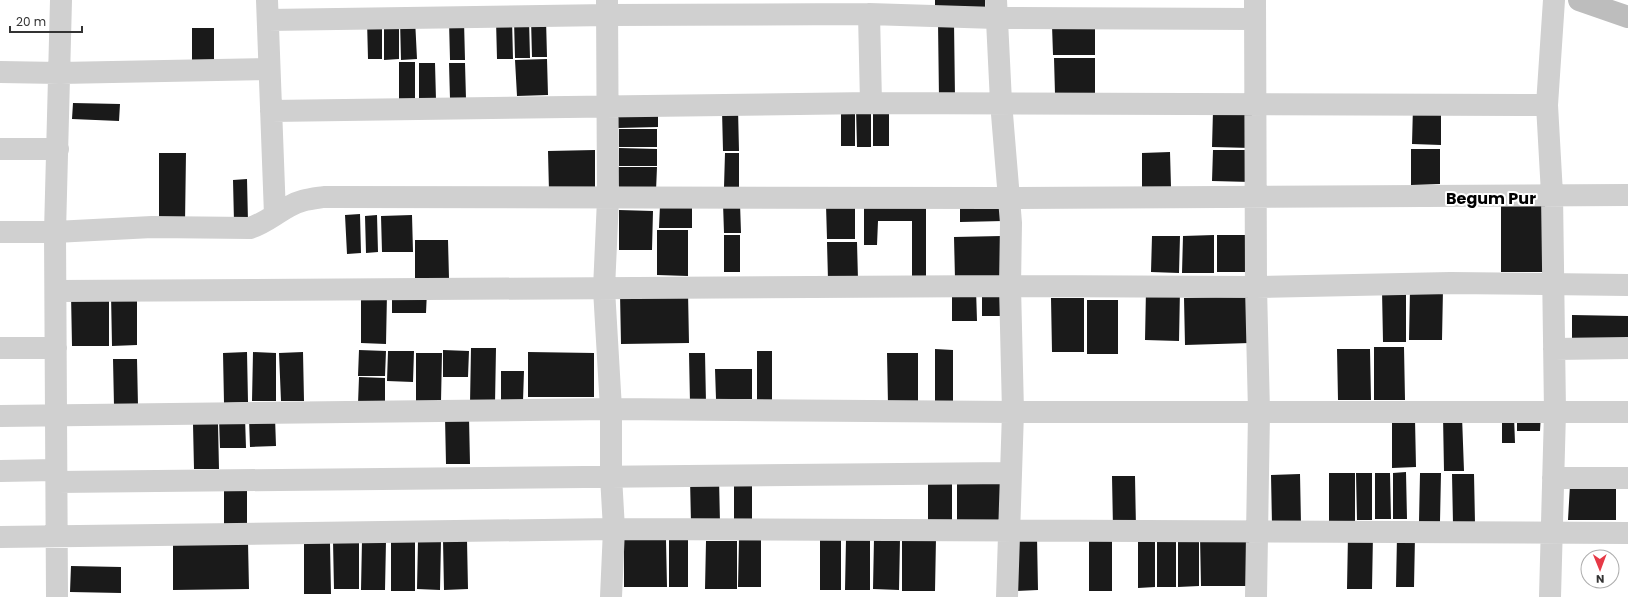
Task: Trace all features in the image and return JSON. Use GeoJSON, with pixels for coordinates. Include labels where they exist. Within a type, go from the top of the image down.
{"type":"FeatureCollection","features":[{"type":"Feature","properties":{"kind":"main road"},"geometry":{"type":"LineString","coordinates":[[1579,0],[1628,17]]}},
{"type":"Feature","properties":{"kind":"street"},"geometry":{"type":"LineString","coordinates":[[57,597],[55,232],[61,0]]}},
{"type":"Feature","properties":{"kind":"street"},"geometry":{"type":"LineString","coordinates":[[1550,597],[1555,412],[1552,194],[1547,105],[1554,0]]}},
{"type":"Feature","properties":{"kind":"street"},"geometry":{"type":"LineString","coordinates":[[608,7],[606,106],[608,198],[604,289],[611,409],[611,476],[614,529],[611,597]]}},
{"type":"Feature","properties":{"kind":"street"},"geometry":{"type":"LineString","coordinates":[[275,215],[267,10],[608,7],[869,14],[996,9],[1254,10],[1256,287],[1259,412],[1256,597]]}},
{"type":"Feature","properties":{"kind":"street"},"geometry":{"type":"LineString","coordinates":[[996,9],[1001,102],[1011,223],[1010,286],[1013,412],[1007,597]]}},
{"type":"Feature","properties":{"kind":"street"},"geometry":{"type":"LineString","coordinates":[[869,14],[871,103]]}},
{"type":"Feature","properties":{"kind":"street"},"geometry":{"type":"LineString","coordinates":[[0,72],[60,73],[270,69]]}},
{"type":"Feature","properties":{"kind":"street"},"geometry":{"type":"LineString","coordinates":[[271,111],[1001,102],[1547,105]]}},
{"type":"Feature","properties":{"kind":"street"},"geometry":{"type":"LineString","coordinates":[[0,149],[58,149]]}},
{"type":"Feature","properties":{"kind":"street"},"geometry":{"type":"LineString","coordinates":[[0,232],[55,232],[152,227],[250,228],[264,223],[289,206],[306,199],[324,197],[1009,198],[1552,194],[1628,195]]}},
{"type":"Feature","properties":{"kind":"street"},"geometry":{"type":"LineString","coordinates":[[56,291],[1010,286],[1256,287],[1385,283],[1553,283],[1628,285]]}},
{"type":"Feature","properties":{"kind":"street"},"geometry":{"type":"LineString","coordinates":[[0,348],[56,348]]}},
{"type":"Feature","properties":{"kind":"street"},"geometry":{"type":"LineString","coordinates":[[1554,349],[1628,348]]}},
{"type":"Feature","properties":{"kind":"street"},"geometry":{"type":"LineString","coordinates":[[0,416],[611,409],[1013,412],[1628,412]]}},
{"type":"Feature","properties":{"kind":"street"},"geometry":{"type":"LineString","coordinates":[[0,471],[57,476],[611,476],[1010,473]]}},
{"type":"Feature","properties":{"kind":"street"},"geometry":{"type":"LineString","coordinates":[[1553,478],[1628,478]]}},
{"type":"Feature","properties":{"kind":"street"},"geometry":{"type":"LineString","coordinates":[[0,537],[614,529],[1010,532],[1628,533]]}},
{"type":"Feature","properties":{"kind":"building"},"geometry":{"type":"Polygon","coordinates":[[[935,0],[985,0],[985,9],[935,11],[935,0]]]}},
{"type":"Feature","properties":{"kind":"building"},"geometry":{"type":"Polygon","coordinates":[[[415,19],[417,59],[401,60],[400,20],[415,19]]]}},
{"type":"Feature","properties":{"kind":"building"},"geometry":{"type":"Polygon","coordinates":[[[512,19],[513,59],[497,59],[496,20],[512,19]]]}},
{"type":"Feature","properties":{"kind":"building"},"geometry":{"type":"Polygon","coordinates":[[[529,19],[530,58],[515,58],[514,20],[529,19]]]}},
{"type":"Feature","properties":{"kind":"building"},"geometry":{"type":"Polygon","coordinates":[[[531,19],[546,19],[547,57],[532,57],[531,19]]]}},
{"type":"Feature","properties":{"kind":"building"},"geometry":{"type":"Polygon","coordinates":[[[367,20],[382,20],[382,59],[368,59],[367,20]]]}},
{"type":"Feature","properties":{"kind":"building"},"geometry":{"type":"Polygon","coordinates":[[[384,20],[399,20],[399,59],[384,60],[384,20]]]}},
{"type":"Feature","properties":{"kind":"building"},"geometry":{"type":"Polygon","coordinates":[[[449,21],[464,21],[465,60],[450,60],[449,21]]]}},
{"type":"Feature","properties":{"kind":"building"},"geometry":{"type":"Polygon","coordinates":[[[938,22],[954,22],[955,98],[939,99],[938,22]]]}},
{"type":"Feature","properties":{"kind":"building"},"geometry":{"type":"Polygon","coordinates":[[[1095,23],[1095,55],[1053,55],[1052,25],[1095,23]]]}},
{"type":"Feature","properties":{"kind":"building"},"geometry":{"type":"Polygon","coordinates":[[[192,28],[214,28],[214,65],[192,65],[192,28]]]}},
{"type":"Feature","properties":{"kind":"building"},"geometry":{"type":"Polygon","coordinates":[[[1054,58],[1095,58],[1095,94],[1055,94],[1054,58]]]}},
{"type":"Feature","properties":{"kind":"building"},"geometry":{"type":"Polygon","coordinates":[[[547,59],[548,95],[517,96],[515,60],[547,59]]]}},
{"type":"Feature","properties":{"kind":"building"},"geometry":{"type":"Polygon","coordinates":[[[399,62],[415,62],[415,99],[399,99],[399,62]]]}},
{"type":"Feature","properties":{"kind":"building"},"geometry":{"type":"Polygon","coordinates":[[[419,63],[435,63],[436,100],[419,101],[419,63]]]}},
{"type":"Feature","properties":{"kind":"building"},"geometry":{"type":"Polygon","coordinates":[[[449,63],[465,63],[466,99],[450,99],[449,63]]]}},
{"type":"Feature","properties":{"kind":"building"},"geometry":{"type":"Polygon","coordinates":[[[73,103],[120,104],[119,121],[72,119],[73,103]]]}},
{"type":"Feature","properties":{"kind":"building"},"geometry":{"type":"Polygon","coordinates":[[[1413,106],[1441,107],[1441,145],[1412,144],[1413,106]]]}},
{"type":"Feature","properties":{"kind":"building"},"geometry":{"type":"Polygon","coordinates":[[[873,107],[889,107],[889,146],[873,146],[873,107]]]}},
{"type":"Feature","properties":{"kind":"building"},"geometry":{"type":"Polygon","coordinates":[[[841,108],[855,108],[855,146],[841,146],[841,108]]]}},
{"type":"Feature","properties":{"kind":"building"},"geometry":{"type":"Polygon","coordinates":[[[856,108],[871,108],[871,147],[857,147],[856,108]]]}},
{"type":"Feature","properties":{"kind":"building"},"geometry":{"type":"Polygon","coordinates":[[[738,109],[739,151],[723,151],[722,110],[738,109]]]}},
{"type":"Feature","properties":{"kind":"building"},"geometry":{"type":"Polygon","coordinates":[[[658,110],[658,127],[618,128],[618,111],[658,110]]]}},
{"type":"Feature","properties":{"kind":"building"},"geometry":{"type":"Polygon","coordinates":[[[1213,111],[1252,112],[1251,148],[1212,147],[1213,111]]]}},
{"type":"Feature","properties":{"kind":"building"},"geometry":{"type":"Polygon","coordinates":[[[619,129],[657,129],[657,147],[619,147],[619,129]]]}},
{"type":"Feature","properties":{"kind":"building"},"geometry":{"type":"Polygon","coordinates":[[[619,148],[657,149],[657,166],[619,166],[619,148]]]}},
{"type":"Feature","properties":{"kind":"building"},"geometry":{"type":"Polygon","coordinates":[[[1411,149],[1440,149],[1440,184],[1411,185],[1411,149]]]}},
{"type":"Feature","properties":{"kind":"building"},"geometry":{"type":"Polygon","coordinates":[[[595,150],[595,191],[549,192],[548,151],[595,150]]]}},
{"type":"Feature","properties":{"kind":"building"},"geometry":{"type":"Polygon","coordinates":[[[1213,150],[1251,150],[1251,182],[1212,181],[1213,150]]]}},
{"type":"Feature","properties":{"kind":"building"},"geometry":{"type":"Polygon","coordinates":[[[1170,152],[1171,187],[1142,188],[1142,153],[1170,152]]]}},
{"type":"Feature","properties":{"kind":"building"},"geometry":{"type":"Polygon","coordinates":[[[159,153],[186,153],[185,223],[159,224],[159,153]]]}},
{"type":"Feature","properties":{"kind":"building"},"geometry":{"type":"Polygon","coordinates":[[[725,153],[739,153],[739,187],[724,187],[725,153]]]}},
{"type":"Feature","properties":{"kind":"building"},"geometry":{"type":"Polygon","coordinates":[[[618,167],[657,167],[656,191],[617,190],[618,167]]]}},
{"type":"Feature","properties":{"kind":"building"},"geometry":{"type":"Polygon","coordinates":[[[247,179],[248,222],[234,222],[233,180],[247,179]]]}},
{"type":"Feature","properties":{"kind":"building"},"geometry":{"type":"Polygon","coordinates":[[[1501,197],[1545,197],[1544,272],[1501,272],[1501,197]]]}},
{"type":"Feature","properties":{"kind":"building"},"geometry":{"type":"Polygon","coordinates":[[[1003,198],[1003,221],[960,222],[960,199],[1003,198]]]}},
{"type":"Feature","properties":{"kind":"building"},"geometry":{"type":"Polygon","coordinates":[[[864,202],[926,202],[926,280],[912,280],[912,221],[878,221],[877,245],[864,245],[864,202]]]}},
{"type":"Feature","properties":{"kind":"building"},"geometry":{"type":"Polygon","coordinates":[[[723,203],[740,203],[741,233],[724,233],[723,203]]]}},
{"type":"Feature","properties":{"kind":"building"},"geometry":{"type":"Polygon","coordinates":[[[660,205],[692,206],[692,228],[659,228],[660,205]]]}},
{"type":"Feature","properties":{"kind":"building"},"geometry":{"type":"Polygon","coordinates":[[[826,205],[855,205],[855,239],[827,239],[826,205]]]}},
{"type":"Feature","properties":{"kind":"building"},"geometry":{"type":"Polygon","coordinates":[[[619,210],[653,211],[652,250],[619,250],[619,210]]]}},
{"type":"Feature","properties":{"kind":"building"},"geometry":{"type":"Polygon","coordinates":[[[360,214],[361,253],[347,254],[345,215],[360,214]]]}},
{"type":"Feature","properties":{"kind":"building"},"geometry":{"type":"Polygon","coordinates":[[[377,215],[378,252],[366,253],[365,216],[377,215]]]}},
{"type":"Feature","properties":{"kind":"building"},"geometry":{"type":"Polygon","coordinates":[[[412,215],[413,252],[382,252],[381,216],[412,215]]]}},
{"type":"Feature","properties":{"kind":"building"},"geometry":{"type":"Polygon","coordinates":[[[657,230],[688,230],[688,276],[657,275],[657,230]]]}},
{"type":"Feature","properties":{"kind":"building"},"geometry":{"type":"Polygon","coordinates":[[[724,235],[740,235],[740,272],[724,272],[724,235]]]}},
{"type":"Feature","properties":{"kind":"building"},"geometry":{"type":"Polygon","coordinates":[[[1214,235],[1214,273],[1182,273],[1183,236],[1214,235]]]}},
{"type":"Feature","properties":{"kind":"building"},"geometry":{"type":"Polygon","coordinates":[[[1217,235],[1250,235],[1250,272],[1217,272],[1217,235]]]}},
{"type":"Feature","properties":{"kind":"building"},"geometry":{"type":"Polygon","coordinates":[[[1001,236],[1002,278],[955,279],[954,237],[1001,236]]]}},
{"type":"Feature","properties":{"kind":"building"},"geometry":{"type":"Polygon","coordinates":[[[1152,236],[1180,236],[1179,273],[1151,272],[1152,236]]]}},
{"type":"Feature","properties":{"kind":"building"},"geometry":{"type":"Polygon","coordinates":[[[415,240],[448,240],[449,278],[415,278],[415,240]]]}},
{"type":"Feature","properties":{"kind":"building"},"geometry":{"type":"Polygon","coordinates":[[[827,242],[857,242],[858,280],[828,280],[827,242]]]}},
{"type":"Feature","properties":{"kind":"building"},"geometry":{"type":"Polygon","coordinates":[[[982,288],[1005,288],[1005,316],[982,316],[982,288]]]}},
{"type":"Feature","properties":{"kind":"building"},"geometry":{"type":"Polygon","coordinates":[[[952,289],[976,289],[977,321],[952,321],[952,289]]]}},
{"type":"Feature","properties":{"kind":"building"},"geometry":{"type":"Polygon","coordinates":[[[1146,289],[1180,289],[1179,341],[1145,340],[1146,289]]]}},
{"type":"Feature","properties":{"kind":"building"},"geometry":{"type":"Polygon","coordinates":[[[1410,289],[1443,289],[1442,340],[1409,340],[1410,289]]]}},
{"type":"Feature","properties":{"kind":"building"},"geometry":{"type":"Polygon","coordinates":[[[392,290],[427,291],[426,313],[392,313],[392,290]]]}},
{"type":"Feature","properties":{"kind":"building"},"geometry":{"type":"Polygon","coordinates":[[[1382,290],[1406,290],[1406,342],[1383,342],[1382,290]]]}},
{"type":"Feature","properties":{"kind":"building"},"geometry":{"type":"Polygon","coordinates":[[[688,292],[689,343],[621,344],[620,293],[688,292]]]}},
{"type":"Feature","properties":{"kind":"building"},"geometry":{"type":"Polygon","coordinates":[[[361,293],[387,293],[386,344],[361,343],[361,293]]]}},
{"type":"Feature","properties":{"kind":"building"},"geometry":{"type":"Polygon","coordinates":[[[71,294],[109,294],[109,346],[72,346],[71,294]]]}},
{"type":"Feature","properties":{"kind":"building"},"geometry":{"type":"Polygon","coordinates":[[[111,294],[137,294],[137,345],[112,346],[111,294]]]}},
{"type":"Feature","properties":{"kind":"building"},"geometry":{"type":"Polygon","coordinates":[[[1249,296],[1250,343],[1185,345],[1184,298],[1249,296]]]}},
{"type":"Feature","properties":{"kind":"building"},"geometry":{"type":"Polygon","coordinates":[[[1051,298],[1084,298],[1084,352],[1052,352],[1051,298]]]}},
{"type":"Feature","properties":{"kind":"building"},"geometry":{"type":"Polygon","coordinates":[[[1087,300],[1118,300],[1118,354],[1087,354],[1087,300]]]}},
{"type":"Feature","properties":{"kind":"building"},"geometry":{"type":"Polygon","coordinates":[[[1572,315],[1628,316],[1628,340],[1572,340],[1572,315]]]}},
{"type":"Feature","properties":{"kind":"building"},"geometry":{"type":"Polygon","coordinates":[[[1374,347],[1404,347],[1405,400],[1374,400],[1374,347]]]}},
{"type":"Feature","properties":{"kind":"building"},"geometry":{"type":"Polygon","coordinates":[[[471,348],[496,348],[495,404],[470,404],[471,348]]]}},
{"type":"Feature","properties":{"kind":"building"},"geometry":{"type":"Polygon","coordinates":[[[935,349],[953,350],[953,403],[935,403],[935,349]]]}},
{"type":"Feature","properties":{"kind":"building"},"geometry":{"type":"Polygon","coordinates":[[[1337,349],[1370,349],[1371,400],[1338,400],[1337,349]]]}},
{"type":"Feature","properties":{"kind":"building"},"geometry":{"type":"Polygon","coordinates":[[[359,350],[386,351],[385,376],[358,376],[359,350]]]}},
{"type":"Feature","properties":{"kind":"building"},"geometry":{"type":"Polygon","coordinates":[[[443,350],[469,351],[468,377],[443,377],[443,350]]]}},
{"type":"Feature","properties":{"kind":"building"},"geometry":{"type":"Polygon","coordinates":[[[388,351],[414,351],[413,382],[387,381],[388,351]]]}},
{"type":"Feature","properties":{"kind":"building"},"geometry":{"type":"Polygon","coordinates":[[[757,351],[772,351],[772,407],[757,408],[757,351]]]}},
{"type":"Feature","properties":{"kind":"building"},"geometry":{"type":"Polygon","coordinates":[[[247,352],[248,402],[224,403],[223,353],[247,352]]]}},
{"type":"Feature","properties":{"kind":"building"},"geometry":{"type":"Polygon","coordinates":[[[253,352],[276,353],[276,401],[252,401],[253,352]]]}},
{"type":"Feature","properties":{"kind":"building"},"geometry":{"type":"Polygon","coordinates":[[[303,352],[304,401],[281,401],[279,353],[303,352]]]}},
{"type":"Feature","properties":{"kind":"building"},"geometry":{"type":"Polygon","coordinates":[[[528,352],[594,353],[594,397],[528,397],[528,352]]]}},
{"type":"Feature","properties":{"kind":"building"},"geometry":{"type":"Polygon","coordinates":[[[416,353],[442,353],[441,402],[416,402],[416,353]]]}},
{"type":"Feature","properties":{"kind":"building"},"geometry":{"type":"Polygon","coordinates":[[[689,353],[705,353],[706,403],[690,403],[689,353]]]}},
{"type":"Feature","properties":{"kind":"building"},"geometry":{"type":"Polygon","coordinates":[[[887,353],[918,353],[918,405],[888,405],[887,353]]]}},
{"type":"Feature","properties":{"kind":"building"},"geometry":{"type":"Polygon","coordinates":[[[113,359],[137,359],[138,406],[114,406],[113,359]]]}},
{"type":"Feature","properties":{"kind":"building"},"geometry":{"type":"Polygon","coordinates":[[[715,369],[752,369],[752,399],[716,399],[715,369]]]}},
{"type":"Feature","properties":{"kind":"building"},"geometry":{"type":"Polygon","coordinates":[[[501,371],[524,371],[523,401],[501,401],[501,371]]]}},
{"type":"Feature","properties":{"kind":"building"},"geometry":{"type":"Polygon","coordinates":[[[359,377],[385,378],[385,405],[358,404],[359,377]]]}},
{"type":"Feature","properties":{"kind":"building"},"geometry":{"type":"Polygon","coordinates":[[[1517,413],[1541,413],[1540,431],[1517,431],[1517,413]]]}},
{"type":"Feature","properties":{"kind":"building"},"geometry":{"type":"Polygon","coordinates":[[[1443,416],[1462,416],[1464,471],[1444,471],[1443,416]]]}},
{"type":"Feature","properties":{"kind":"building"},"geometry":{"type":"Polygon","coordinates":[[[1502,416],[1514,416],[1515,443],[1502,443],[1502,416]]]}},
{"type":"Feature","properties":{"kind":"building"},"geometry":{"type":"Polygon","coordinates":[[[245,417],[246,448],[220,448],[219,418],[245,417]]]}},
{"type":"Feature","properties":{"kind":"building"},"geometry":{"type":"Polygon","coordinates":[[[275,417],[276,446],[250,447],[249,418],[275,417]]]}},
{"type":"Feature","properties":{"kind":"building"},"geometry":{"type":"Polygon","coordinates":[[[445,417],[469,417],[470,464],[446,464],[445,417]]]}},
{"type":"Feature","properties":{"kind":"building"},"geometry":{"type":"Polygon","coordinates":[[[1392,419],[1415,419],[1416,467],[1392,468],[1392,419]]]}},
{"type":"Feature","properties":{"kind":"building"},"geometry":{"type":"Polygon","coordinates":[[[193,424],[218,424],[219,469],[194,469],[193,424]]]}},
{"type":"Feature","properties":{"kind":"building"},"geometry":{"type":"Polygon","coordinates":[[[1406,472],[1407,519],[1393,519],[1393,473],[1406,472]]]}},
{"type":"Feature","properties":{"kind":"building"},"geometry":{"type":"Polygon","coordinates":[[[1329,473],[1355,473],[1355,521],[1329,521],[1329,473]]]}},
{"type":"Feature","properties":{"kind":"building"},"geometry":{"type":"Polygon","coordinates":[[[1356,473],[1372,473],[1372,520],[1357,520],[1356,473]]]}},
{"type":"Feature","properties":{"kind":"building"},"geometry":{"type":"Polygon","coordinates":[[[1375,473],[1390,473],[1391,519],[1375,519],[1375,473]]]}},
{"type":"Feature","properties":{"kind":"building"},"geometry":{"type":"Polygon","coordinates":[[[1420,473],[1441,473],[1440,522],[1419,522],[1420,473]]]}},
{"type":"Feature","properties":{"kind":"building"},"geometry":{"type":"Polygon","coordinates":[[[1300,474],[1301,524],[1272,525],[1271,475],[1300,474]]]}},
{"type":"Feature","properties":{"kind":"building"},"geometry":{"type":"Polygon","coordinates":[[[1452,474],[1474,474],[1475,523],[1453,524],[1452,474]]]}},
{"type":"Feature","properties":{"kind":"building"},"geometry":{"type":"Polygon","coordinates":[[[1112,476],[1135,476],[1136,528],[1113,529],[1112,476]]]}},
{"type":"Feature","properties":{"kind":"building"},"geometry":{"type":"Polygon","coordinates":[[[719,478],[720,523],[691,523],[690,479],[719,478]]]}},
{"type":"Feature","properties":{"kind":"building"},"geometry":{"type":"Polygon","coordinates":[[[928,478],[952,478],[952,522],[928,522],[928,478]]]}},
{"type":"Feature","properties":{"kind":"building"},"geometry":{"type":"Polygon","coordinates":[[[734,479],[752,479],[752,524],[734,524],[734,479]]]}},
{"type":"Feature","properties":{"kind":"building"},"geometry":{"type":"Polygon","coordinates":[[[957,481],[1001,481],[1001,522],[957,522],[957,481]]]}},
{"type":"Feature","properties":{"kind":"building"},"geometry":{"type":"Polygon","coordinates":[[[224,483],[247,483],[247,524],[224,524],[224,483]]]}},
{"type":"Feature","properties":{"kind":"building"},"geometry":{"type":"Polygon","coordinates":[[[1616,484],[1616,520],[1568,520],[1570,485],[1616,484]]]}},
{"type":"Feature","properties":{"kind":"building"},"geometry":{"type":"Polygon","coordinates":[[[1348,534],[1373,534],[1372,589],[1347,589],[1348,534]]]}},
{"type":"Feature","properties":{"kind":"building"},"geometry":{"type":"Polygon","coordinates":[[[1397,536],[1415,536],[1414,587],[1396,587],[1397,536]]]}},
{"type":"Feature","properties":{"kind":"building"},"geometry":{"type":"Polygon","coordinates":[[[1012,537],[1037,537],[1038,590],[1013,591],[1012,537]]]}},
{"type":"Feature","properties":{"kind":"building"},"geometry":{"type":"Polygon","coordinates":[[[1155,537],[1155,587],[1138,588],[1138,538],[1155,537]]]}},
{"type":"Feature","properties":{"kind":"building"},"geometry":{"type":"Polygon","coordinates":[[[1157,537],[1176,537],[1176,587],[1157,587],[1157,537]]]}},
{"type":"Feature","properties":{"kind":"building"},"geometry":{"type":"Polygon","coordinates":[[[1178,537],[1199,537],[1199,586],[1178,587],[1178,537]]]}},
{"type":"Feature","properties":{"kind":"building"},"geometry":{"type":"Polygon","coordinates":[[[1200,537],[1249,537],[1250,586],[1201,586],[1200,537]]]}},
{"type":"Feature","properties":{"kind":"building"},"geometry":{"type":"Polygon","coordinates":[[[739,538],[761,538],[761,587],[738,587],[739,538]]]}},
{"type":"Feature","properties":{"kind":"building"},"geometry":{"type":"Polygon","coordinates":[[[874,538],[900,539],[899,590],[873,589],[874,538]]]}},
{"type":"Feature","properties":{"kind":"building"},"geometry":{"type":"Polygon","coordinates":[[[902,538],[936,538],[935,591],[902,591],[902,538]]]}},
{"type":"Feature","properties":{"kind":"building"},"geometry":{"type":"Polygon","coordinates":[[[1089,538],[1112,538],[1112,591],[1089,591],[1089,538]]]}},
{"type":"Feature","properties":{"kind":"building"},"geometry":{"type":"Polygon","coordinates":[[[669,539],[688,539],[688,587],[669,587],[669,539]]]}},
{"type":"Feature","properties":{"kind":"building"},"geometry":{"type":"Polygon","coordinates":[[[846,539],[870,539],[870,590],[845,590],[846,539]]]}},
{"type":"Feature","properties":{"kind":"building"},"geometry":{"type":"Polygon","coordinates":[[[362,540],[386,541],[385,590],[361,590],[362,540]]]}},
{"type":"Feature","properties":{"kind":"building"},"geometry":{"type":"Polygon","coordinates":[[[418,540],[441,540],[440,590],[417,589],[418,540]]]}},
{"type":"Feature","properties":{"kind":"building"},"geometry":{"type":"Polygon","coordinates":[[[443,540],[467,540],[468,589],[444,590],[443,540]]]}},
{"type":"Feature","properties":{"kind":"building"},"geometry":{"type":"Polygon","coordinates":[[[624,540],[666,540],[667,587],[624,587],[624,540]]]}},
{"type":"Feature","properties":{"kind":"building"},"geometry":{"type":"Polygon","coordinates":[[[820,540],[841,540],[841,590],[820,590],[820,540]]]}},
{"type":"Feature","properties":{"kind":"building"},"geometry":{"type":"Polygon","coordinates":[[[333,541],[359,541],[359,589],[334,589],[333,541]]]}},
{"type":"Feature","properties":{"kind":"building"},"geometry":{"type":"Polygon","coordinates":[[[391,541],[415,542],[415,591],[391,591],[391,541]]]}},
{"type":"Feature","properties":{"kind":"building"},"geometry":{"type":"Polygon","coordinates":[[[706,541],[737,541],[737,589],[705,589],[706,541]]]}},
{"type":"Feature","properties":{"kind":"building"},"geometry":{"type":"Polygon","coordinates":[[[248,542],[249,589],[173,590],[173,543],[248,542]]]}},
{"type":"Feature","properties":{"kind":"building"},"geometry":{"type":"Polygon","coordinates":[[[304,543],[330,543],[331,594],[304,594],[304,543]]]}},
{"type":"Feature","properties":{"kind":"building"},"geometry":{"type":"Polygon","coordinates":[[[71,566],[121,567],[121,593],[70,592],[71,566]]]}},
{"type":"Feature","properties":{"kind":"district","name":"Begum Pur"},"geometry":{"type":"Point","coordinates":[1491,198]}}]}
